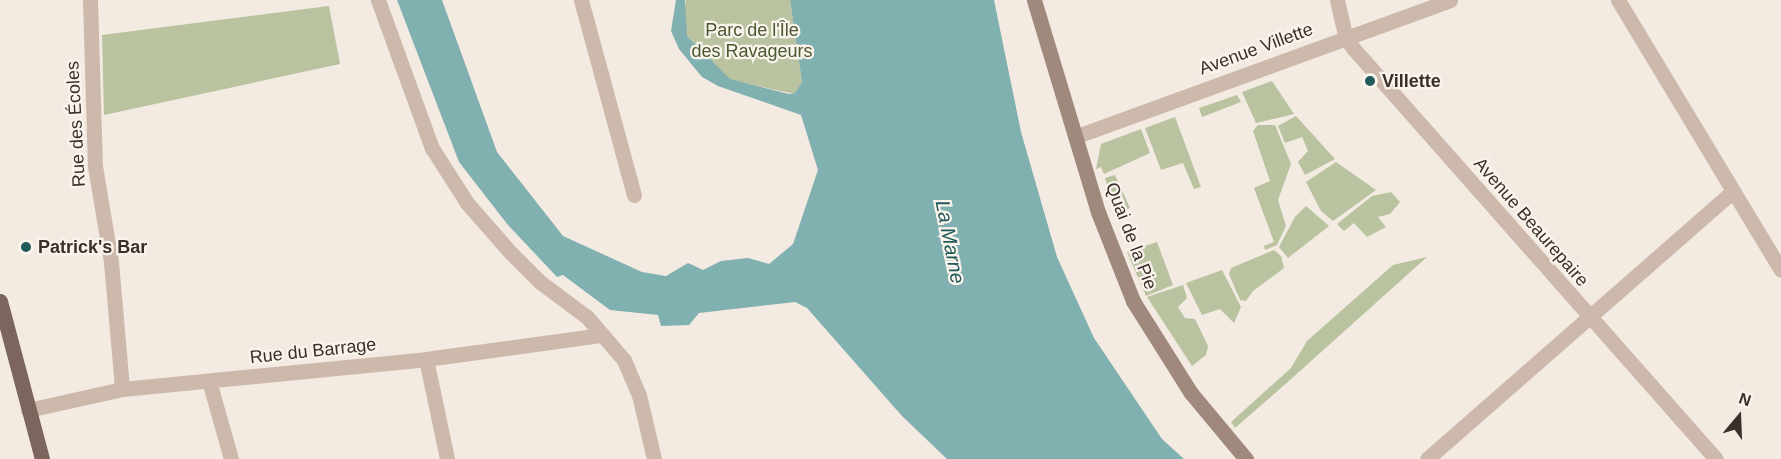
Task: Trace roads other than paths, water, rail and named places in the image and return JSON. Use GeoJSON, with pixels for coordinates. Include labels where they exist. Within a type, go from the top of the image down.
{"type":"FeatureCollection","features":[{"type":"Feature","properties":{"kind":"main road"},"geometry":{"type":"LineString","coordinates":[[0,301],[42,459]]}},
{"type":"Feature","properties":{"kind":"street","name":"Rue des Écoles"},"geometry":{"type":"LineString","coordinates":[[90,0],[95,166],[111,262],[122,389]]}},
{"type":"Feature","properties":{"kind":"street"},"geometry":{"type":"LineString","coordinates":[[378,0],[432,148],[467,203],[540,282],[587,318],[624,360],[639,395],[654,459]]}},
{"type":"Feature","properties":{"kind":"street"},"geometry":{"type":"LineString","coordinates":[[581,0],[634,195]]}},
{"type":"Feature","properties":{"kind":"street","name":"Quai de la Pie"},"geometry":{"type":"LineString","coordinates":[[1034,0],[1077,136],[1098,212],[1133,301],[1191,393],[1246,459]]}},
{"type":"Feature","properties":{"kind":"street","name":"Avenue Beaurepaire"},"geometry":{"type":"LineString","coordinates":[[1337,0],[1346,38],[1588,317],[1716,459]]}},
{"type":"Feature","properties":{"kind":"street","name":"Avenue Villette"},"geometry":{"type":"LineString","coordinates":[[1077,136],[1450,0]]}},
{"type":"Feature","properties":{"kind":"street"},"geometry":{"type":"LineString","coordinates":[[1618,0],[1781,270]]}},
{"type":"Feature","properties":{"kind":"street"},"geometry":{"type":"LineString","coordinates":[[1427,459],[1733,191]]}},
{"type":"Feature","properties":{"kind":"street","name":"Rue du Barrage"},"geometry":{"type":"LineString","coordinates":[[28,410],[122,389],[426,359],[602,335]]}},
{"type":"Feature","properties":{"kind":"street"},"geometry":{"type":"LineString","coordinates":[[426,359],[447,459]]}},
{"type":"Feature","properties":{"kind":"street"},"geometry":{"type":"LineString","coordinates":[[209,381],[231,459]]}},
{"type":"Feature","properties":{"kind":"water","name":"La Marne"},"geometry":{"type":"Polygon","coordinates":[[[397,0],[442,0],[497,152],[563,236],[642,272],[666,276],[688,263],[703,270],[721,261],[748,258],[769,264],[793,244],[818,170],[801,115],[718,86],[702,77],[679,49],[671,31],[676,0],[685,0],[687,36],[730,79],[789,94],[795,93],[802,82],[790,0],[994,0],[1021,132],[1057,257],[1094,338],[1162,439],[1184,459],[947,459],[902,416],[807,308],[795,302],[699,313],[689,325],[661,326],[658,315],[610,310],[563,275],[557,277],[508,225],[459,162],[397,0]]]}},
{"type":"Feature","properties":{"kind":"place","name":"Villette"},"geometry":{"type":"Point","coordinates":[1370,81]}},
{"type":"Feature","properties":{"kind":"place","name":"Patrick's Bar"},"geometry":{"type":"Point","coordinates":[26,247]}},
{"type":"Feature","properties":{"kind":"park label","name":"Parc de l'Île des Ravageurs"},"geometry":{"type":"Point","coordinates":[752,42]}}]}
